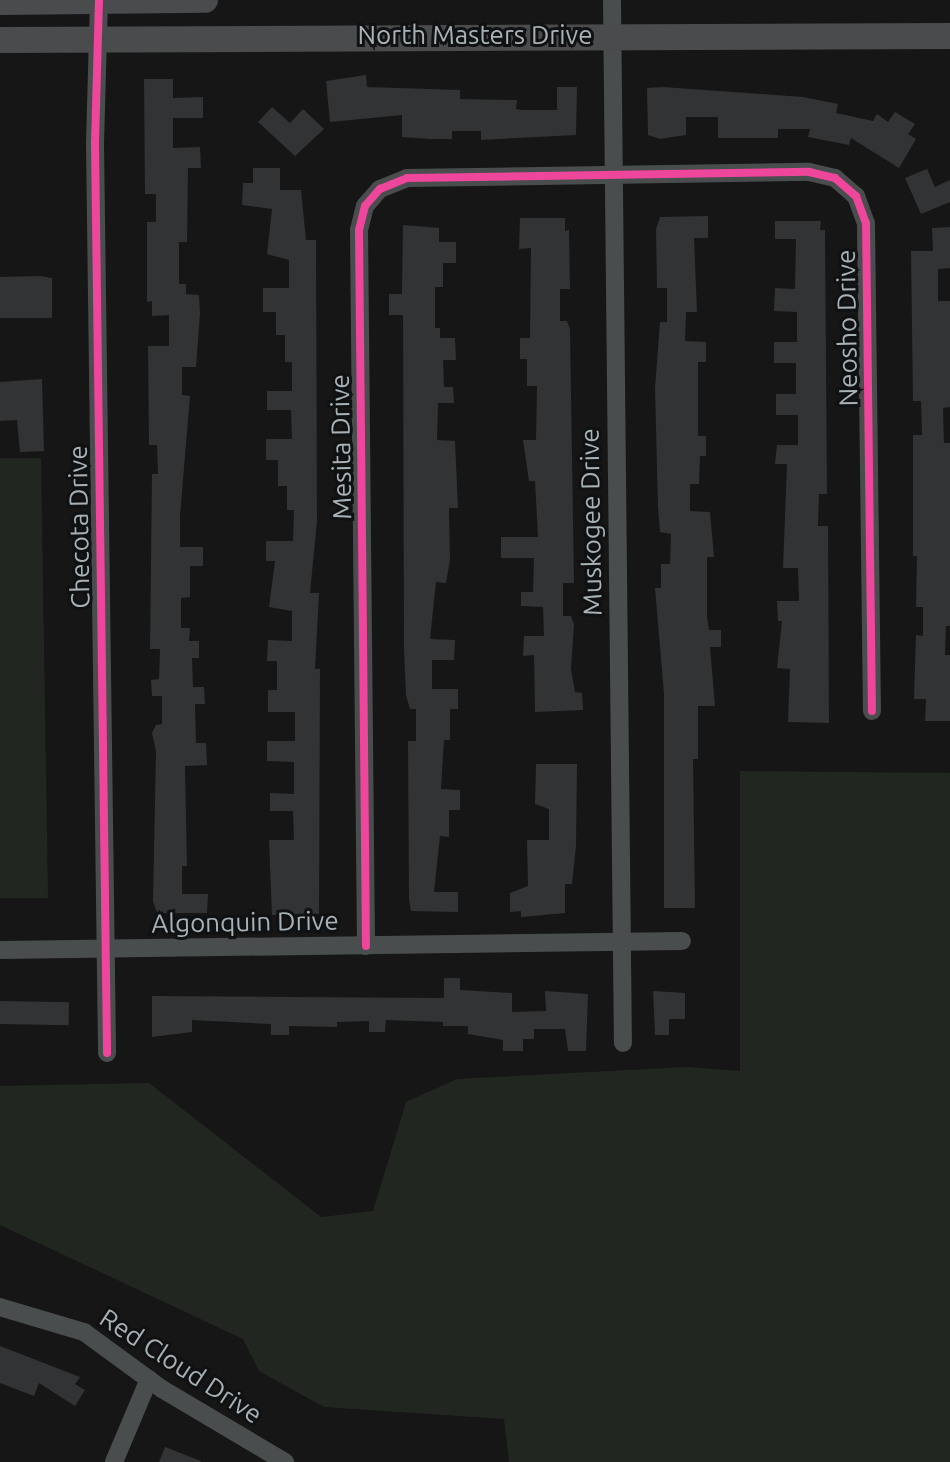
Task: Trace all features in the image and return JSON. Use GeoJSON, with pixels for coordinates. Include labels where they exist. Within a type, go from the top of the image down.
{"type":"FeatureCollection","features":[{"type":"Feature","properties":{"kind":"main road"},"geometry":{"type":"LineString","coordinates":[[0,2],[205,0]]}},
{"type":"Feature","properties":{"kind":"main road","name":"North Masters Drive"},"geometry":{"type":"LineString","coordinates":[[0,40],[613,34],[950,36]]}},
{"type":"Feature","properties":{"kind":"street","name":"Muskogee Drive"},"geometry":{"type":"LineString","coordinates":[[612,0],[623,1043]]}},
{"type":"Feature","properties":{"kind":"street","name":"Checota Drive"},"geometry":{"type":"LineString","coordinates":[[99,1],[94,38],[107,1053]]}},
{"type":"Feature","properties":{"kind":"street","name":"Neosho Drive"},"geometry":{"type":"LineString","coordinates":[[614,176],[809,172],[835,178],[856,196],[866,223],[872,711]]}},
{"type":"Feature","properties":{"kind":"street","name":"Mesita Drive"},"geometry":{"type":"LineString","coordinates":[[366,946],[359,230],[365,206],[380,189],[407,178],[614,176]]}},
{"type":"Feature","properties":{"kind":"street","name":"Algonquin Drive"},"geometry":{"type":"LineString","coordinates":[[0,950],[682,941]]}},
{"type":"Feature","properties":{"kind":"street","name":"Red Cloud Drive"},"geometry":{"type":"LineString","coordinates":[[0,1307],[84,1332],[149,1379],[285,1462]]}},
{"type":"Feature","properties":{"kind":"street"},"geometry":{"type":"LineString","coordinates":[[114,1462],[149,1379]]}},
{"type":"Feature","properties":{"kind":"shaded area"},"geometry":{"type":"Polygon","coordinates":[[[0,458],[41,458],[48,898],[0,898],[0,458]]]}},
{"type":"Feature","properties":{"kind":"shaded area"},"geometry":{"type":"Polygon","coordinates":[[[740,771],[950,773],[950,1462],[509,1462],[504,1419],[324,1407],[259,1371],[243,1339],[0,1225],[0,1086],[149,1083],[321,1217],[373,1211],[406,1102],[457,1079],[687,1067],[740,1071],[740,771]]]}},
{"type":"Feature","properties":{"kind":"building"},"geometry":{"type":"Polygon","coordinates":[[[366,75],[367,87],[460,90],[460,99],[517,100],[516,109],[523,110],[557,110],[557,87],[577,87],[576,135],[481,140],[481,131],[452,131],[452,139],[430,139],[402,137],[402,115],[330,122],[326,81],[366,75]]]}},
{"type":"Feature","properties":{"kind":"building"},"geometry":{"type":"Polygon","coordinates":[[[144,79],[173,79],[173,98],[203,97],[203,118],[173,118],[173,148],[200,147],[201,168],[188,168],[187,242],[179,242],[179,284],[186,284],[186,294],[199,295],[200,314],[196,367],[182,367],[182,395],[190,396],[180,547],[203,547],[203,566],[190,566],[190,597],[181,598],[181,628],[190,628],[189,641],[199,641],[199,658],[192,658],[193,687],[204,687],[205,704],[195,704],[196,743],[206,743],[207,765],[185,766],[187,866],[182,866],[182,894],[208,894],[207,913],[157,913],[153,901],[156,751],[152,733],[156,725],[162,724],[162,696],[152,696],[151,680],[159,679],[160,649],[150,649],[152,474],[158,474],[157,445],[149,445],[148,346],[169,346],[169,315],[152,316],[152,301],[147,302],[147,222],[156,222],[156,194],[145,194],[144,79]]]}},
{"type":"Feature","properties":{"kind":"building"},"geometry":{"type":"Polygon","coordinates":[[[647,88],[803,97],[838,104],[836,113],[873,121],[877,114],[888,122],[895,112],[915,124],[908,134],[916,139],[899,168],[851,138],[849,145],[808,137],[810,129],[778,129],[778,138],[718,138],[718,117],[686,117],[686,135],[660,139],[648,135],[647,88]]]}},
{"type":"Feature","properties":{"kind":"building"},"geometry":{"type":"Polygon","coordinates":[[[272,107],[290,123],[303,109],[324,129],[295,156],[258,122],[272,107]]]}},
{"type":"Feature","properties":{"kind":"building"},"geometry":{"type":"Polygon","coordinates":[[[253,168],[280,168],[280,190],[301,190],[306,240],[316,240],[317,521],[310,593],[319,593],[315,669],[320,669],[319,914],[272,915],[269,840],[294,840],[293,811],[270,811],[270,793],[294,794],[294,762],[267,761],[267,741],[295,741],[295,712],[268,712],[268,690],[277,690],[277,661],[267,661],[268,640],[292,641],[292,611],[269,607],[275,561],[266,561],[266,541],[293,541],[294,510],[287,510],[287,486],[278,486],[278,460],[266,460],[266,439],[292,439],[291,410],[267,410],[267,391],[292,391],[292,362],[285,362],[285,335],[276,335],[276,312],[263,312],[263,288],[289,288],[289,260],[267,254],[272,209],[242,205],[243,183],[253,183],[253,168]]]}},
{"type":"Feature","properties":{"kind":"building"},"geometry":{"type":"Polygon","coordinates":[[[927,169],[935,187],[950,180],[950,202],[921,214],[905,178],[927,169]]]}},
{"type":"Feature","properties":{"kind":"building"},"geometry":{"type":"Polygon","coordinates":[[[708,216],[708,238],[694,238],[697,312],[686,312],[685,341],[706,342],[706,362],[698,362],[698,436],[706,436],[706,456],[700,456],[699,484],[690,484],[690,511],[710,512],[714,557],[707,557],[707,616],[709,630],[721,630],[721,647],[710,647],[715,706],[698,706],[698,759],[693,759],[695,908],[664,908],[664,694],[655,588],[661,588],[661,564],[670,564],[671,534],[660,532],[658,507],[655,388],[660,322],[667,322],[667,288],[657,288],[656,229],[660,217],[708,216]]]}},
{"type":"Feature","properties":{"kind":"building"},"geometry":{"type":"Polygon","coordinates":[[[520,218],[565,218],[565,231],[569,230],[570,289],[560,289],[560,321],[567,321],[570,329],[574,583],[563,583],[563,616],[571,616],[574,625],[571,669],[575,692],[582,693],[583,710],[535,712],[534,655],[523,656],[524,636],[544,636],[543,607],[521,606],[521,592],[533,592],[534,558],[501,558],[501,537],[538,537],[535,481],[529,481],[523,440],[536,440],[537,386],[527,386],[527,359],[520,359],[520,338],[530,338],[531,248],[519,249],[520,218]]]}},
{"type":"Feature","properties":{"kind":"building"},"geometry":{"type":"Polygon","coordinates":[[[775,221],[821,221],[820,230],[825,230],[827,494],[819,494],[818,526],[828,526],[829,723],[788,722],[790,669],[777,668],[782,621],[778,621],[777,601],[799,601],[798,568],[783,568],[787,464],[775,464],[777,445],[798,445],[798,415],[776,415],[776,394],[796,394],[796,363],[774,363],[774,342],[797,342],[797,312],[774,311],[775,288],[795,289],[796,239],[775,239],[775,221]]]}},
{"type":"Feature","properties":{"kind":"building"},"geometry":{"type":"Polygon","coordinates":[[[403,225],[439,228],[439,242],[456,242],[456,263],[443,263],[443,287],[435,287],[435,328],[440,328],[440,338],[455,338],[456,360],[443,360],[444,387],[453,387],[454,403],[438,403],[437,440],[455,441],[458,508],[449,508],[450,560],[446,583],[436,582],[430,639],[455,640],[454,660],[432,660],[432,689],[458,689],[458,709],[450,709],[450,740],[444,740],[441,789],[460,790],[460,810],[449,810],[449,837],[440,836],[434,892],[458,892],[458,912],[411,911],[409,899],[408,741],[416,741],[416,709],[410,709],[406,695],[404,649],[403,315],[389,315],[389,294],[402,294],[403,225]]]}},
{"type":"Feature","properties":{"kind":"building"},"geometry":{"type":"Polygon","coordinates":[[[950,227],[950,268],[938,269],[938,301],[950,301],[950,407],[943,408],[944,443],[950,443],[950,626],[946,626],[945,655],[950,655],[950,721],[925,721],[926,699],[914,699],[916,635],[923,636],[923,607],[916,607],[917,556],[913,556],[913,435],[922,435],[921,401],[913,401],[911,251],[933,251],[932,228],[950,227]]]}},
{"type":"Feature","properties":{"kind":"building"},"geometry":{"type":"Polygon","coordinates":[[[0,277],[52,278],[52,318],[0,318],[0,277]]]}},
{"type":"Feature","properties":{"kind":"building"},"geometry":{"type":"Polygon","coordinates":[[[42,379],[44,451],[20,452],[17,420],[0,421],[0,382],[42,379]]]}},
{"type":"Feature","properties":{"kind":"building"},"geometry":{"type":"Polygon","coordinates":[[[536,764],[577,764],[576,846],[572,884],[565,884],[565,913],[521,917],[521,911],[510,912],[510,893],[528,886],[527,840],[549,840],[549,809],[535,804],[536,764]]]}},
{"type":"Feature","properties":{"kind":"building"},"geometry":{"type":"Polygon","coordinates":[[[444,978],[460,978],[460,990],[512,993],[512,1012],[546,1011],[545,991],[588,994],[586,1051],[568,1051],[565,1029],[534,1029],[534,1039],[523,1039],[523,1051],[503,1051],[503,1040],[468,1034],[468,1026],[386,1020],[385,1032],[369,1032],[369,1021],[337,1022],[337,1027],[289,1026],[289,1035],[271,1035],[271,1024],[192,1020],[192,1032],[152,1037],[152,996],[444,998],[444,978]]]}},
{"type":"Feature","properties":{"kind":"building"},"geometry":{"type":"Polygon","coordinates":[[[653,991],[685,993],[685,1019],[669,1019],[669,1035],[655,1035],[653,991]]]}},
{"type":"Feature","properties":{"kind":"building"},"geometry":{"type":"Polygon","coordinates":[[[0,1001],[69,1002],[69,1025],[0,1024],[0,1001]]]}},
{"type":"Feature","properties":{"kind":"building"},"geometry":{"type":"Polygon","coordinates":[[[0,1346],[80,1377],[75,1384],[85,1390],[75,1406],[39,1383],[34,1396],[0,1383],[0,1346]]]}},
{"type":"Feature","properties":{"kind":"building"},"geometry":{"type":"Polygon","coordinates":[[[165,1447],[201,1461],[201,1462],[159,1462],[165,1447]]]}},
{"type":"Feature","properties":{"kind":"cycle path"},"geometry":{"type":"LineString","coordinates":[[99,0],[95,144],[107,1053]]}},
{"type":"Feature","properties":{"kind":"cycle path"},"geometry":{"type":"LineString","coordinates":[[366,946],[359,230],[365,206],[380,189],[407,178],[809,172],[835,178],[856,196],[866,223],[872,711]]}}]}
